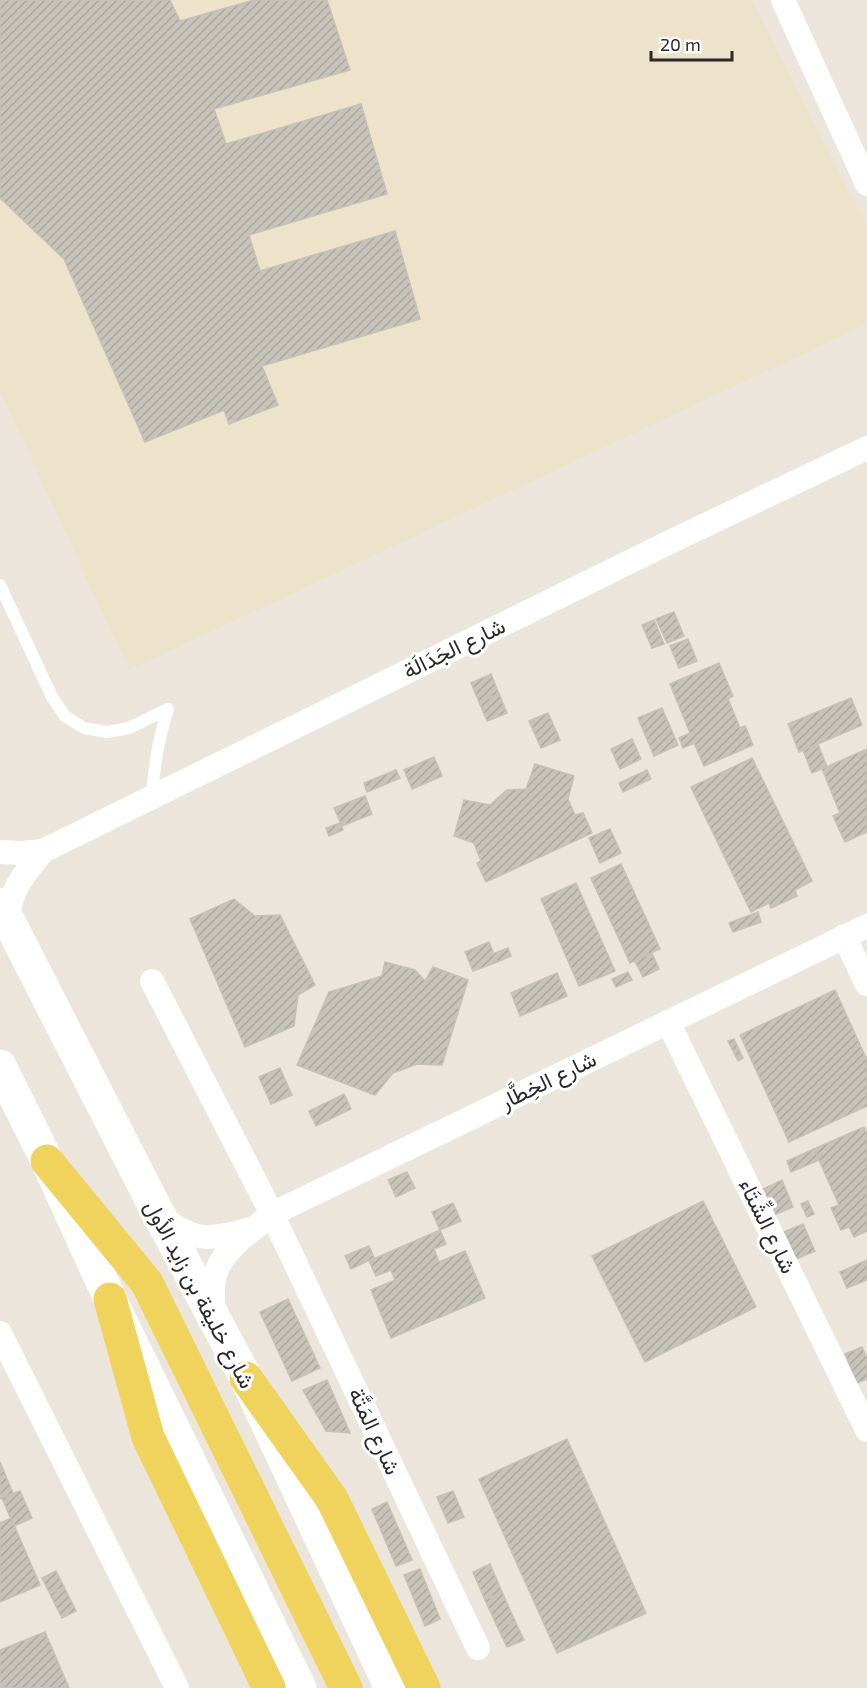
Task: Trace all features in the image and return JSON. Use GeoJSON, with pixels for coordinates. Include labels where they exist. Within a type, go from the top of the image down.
{"type":"FeatureCollection","features":[{"type":"Feature","properties":{"kind":"main road","name":"شارع خليفة بن زايد الأول"},"geometry":{"type":"LineString","coordinates":[[6,915],[214,1321],[246,1378],[391,1688]]}},
{"type":"Feature","properties":{"kind":"main road"},"geometry":{"type":"LineString","coordinates":[[0,1066],[47,1161],[110,1299],[300,1688]]}},
{"type":"Feature","properties":{"kind":"main road"},"geometry":{"type":"LineString","coordinates":[[47,1161],[147,1283],[346,1688]]}},
{"type":"Feature","properties":{"kind":"main road"},"geometry":{"type":"LineString","coordinates":[[110,1299],[148,1437],[268,1688]]}},
{"type":"Feature","properties":{"kind":"main road"},"geometry":{"type":"LineString","coordinates":[[246,1378],[332,1499],[424,1688]]}},
{"type":"Feature","properties":{"kind":"street"},"geometry":{"type":"LineString","coordinates":[[783,0],[867,184]]}},
{"type":"Feature","properties":{"kind":"street","name":"شارع الجَدَالَة"},"geometry":{"type":"LineString","coordinates":[[0,852],[43,851],[672,541],[867,448]]}},
{"type":"Feature","properties":{"kind":"street","name":"شارع الجَدَالَة"},"geometry":{"type":"LineString","coordinates":[[6,915],[18,887],[29,868],[43,851]]}},
{"type":"Feature","properties":{"kind":"street","name":"شارع الخِطَّار"},"geometry":{"type":"LineString","coordinates":[[157,1211],[176,1229],[190,1235],[208,1238],[264,1221],[867,926]]}},
{"type":"Feature","properties":{"kind":"street"},"geometry":{"type":"LineString","coordinates":[[844,936],[867,984]]}},
{"type":"Feature","properties":{"kind":"street","name":"شارع المَتَّة"},"geometry":{"type":"LineString","coordinates":[[152,981],[264,1221],[478,1648]]}},
{"type":"Feature","properties":{"kind":"street","name":"شارع الشِّتَاء"},"geometry":{"type":"LineString","coordinates":[[668,1022],[867,1430]]}},
{"type":"Feature","properties":{"kind":"street","name":"شارع الخِطَّار"},"geometry":{"type":"LineString","coordinates":[[214,1321],[215,1273],[234,1246],[264,1221]]}},
{"type":"Feature","properties":{"kind":"street"},"geometry":{"type":"LineString","coordinates":[[0,1333],[177,1688]]}},
{"type":"Feature","properties":{"kind":"lane"},"geometry":{"type":"LineString","coordinates":[[0,585],[52,698],[65,716],[84,728],[107,732],[129,728],[168,709],[159,738],[152,797]]}},
{"type":"Feature","properties":{"kind":"shaded area"},"geometry":{"type":"Polygon","coordinates":[[[0,0],[752,0],[867,226],[867,324],[129,670],[0,391],[0,0]]]}},
{"type":"Feature","properties":{"kind":"building"},"geometry":{"type":"Polygon","coordinates":[[[0,0],[170,0],[180,21],[254,0],[327,0],[350,70],[214,109],[226,144],[361,104],[387,194],[249,235],[260,271],[395,231],[420,319],[262,366],[278,405],[229,424],[224,410],[145,442],[64,259],[0,198],[0,0]]]}},
{"type":"Feature","properties":{"kind":"building"},"geometry":{"type":"Polygon","coordinates":[[[674,612],[684,636],[667,643],[656,619],[674,612]]]}},
{"type":"Feature","properties":{"kind":"building"},"geometry":{"type":"Polygon","coordinates":[[[654,620],[664,644],[652,648],[642,625],[654,620]]]}},
{"type":"Feature","properties":{"kind":"building"},"geometry":{"type":"Polygon","coordinates":[[[688,639],[697,661],[679,668],[670,646],[688,639]]]}},
{"type":"Feature","properties":{"kind":"building"},"geometry":{"type":"Polygon","coordinates":[[[719,663],[733,696],[728,699],[740,728],[745,726],[753,745],[704,766],[694,743],[683,748],[679,738],[690,733],[670,684],[719,663]]]}},
{"type":"Feature","properties":{"kind":"building"},"geometry":{"type":"Polygon","coordinates":[[[491,674],[499,694],[479,702],[471,683],[491,674]]]}},
{"type":"Feature","properties":{"kind":"building"},"geometry":{"type":"Polygon","coordinates":[[[499,694],[507,713],[487,721],[479,702],[499,694]]]}},
{"type":"Feature","properties":{"kind":"building"},"geometry":{"type":"Polygon","coordinates":[[[851,698],[862,725],[799,752],[788,724],[851,698]]]}},
{"type":"Feature","properties":{"kind":"building"},"geometry":{"type":"Polygon","coordinates":[[[662,708],[678,745],[654,756],[638,718],[662,708]]]}},
{"type":"Feature","properties":{"kind":"building"},"geometry":{"type":"Polygon","coordinates":[[[548,713],[560,740],[541,748],[529,721],[548,713]]]}},
{"type":"Feature","properties":{"kind":"building"},"geometry":{"type":"Polygon","coordinates":[[[632,739],[641,759],[620,769],[611,749],[632,739]]]}},
{"type":"Feature","properties":{"kind":"building"},"geometry":{"type":"Polygon","coordinates":[[[818,744],[827,767],[812,773],[803,750],[818,744]]]}},
{"type":"Feature","properties":{"kind":"building"},"geometry":{"type":"Polygon","coordinates":[[[867,749],[867,832],[845,842],[833,816],[840,813],[822,769],[867,749]]]}},
{"type":"Feature","properties":{"kind":"building"},"geometry":{"type":"Polygon","coordinates":[[[434,757],[442,776],[412,789],[404,770],[434,757]]]}},
{"type":"Feature","properties":{"kind":"building"},"geometry":{"type":"Polygon","coordinates":[[[752,758],[812,881],[795,890],[797,896],[771,908],[769,903],[751,912],[691,787],[752,758]]]}},
{"type":"Feature","properties":{"kind":"building"},"geometry":{"type":"Polygon","coordinates":[[[535,764],[574,776],[568,799],[575,815],[583,813],[592,833],[486,882],[477,863],[481,861],[474,843],[454,836],[464,800],[490,805],[507,790],[526,789],[535,764]]]}},
{"type":"Feature","properties":{"kind":"building"},"geometry":{"type":"Polygon","coordinates":[[[396,770],[400,778],[367,792],[364,783],[396,770]]]}},
{"type":"Feature","properties":{"kind":"building"},"geometry":{"type":"Polygon","coordinates":[[[647,770],[651,779],[623,792],[619,783],[647,770]]]}},
{"type":"Feature","properties":{"kind":"building"},"geometry":{"type":"Polygon","coordinates":[[[365,796],[372,814],[342,826],[334,808],[365,796]]]}},
{"type":"Feature","properties":{"kind":"building"},"geometry":{"type":"Polygon","coordinates":[[[340,823],[343,830],[329,836],[326,828],[340,823]]]}},
{"type":"Feature","properties":{"kind":"building"},"geometry":{"type":"Polygon","coordinates":[[[610,829],[621,853],[600,863],[589,838],[610,829]]]}},
{"type":"Feature","properties":{"kind":"building"},"geometry":{"type":"Polygon","coordinates":[[[621,864],[660,949],[630,963],[591,878],[621,864]]]}},
{"type":"Feature","properties":{"kind":"building"},"geometry":{"type":"Polygon","coordinates":[[[576,883],[615,971],[579,986],[541,899],[576,883]]]}},
{"type":"Feature","properties":{"kind":"building"},"geometry":{"type":"Polygon","coordinates":[[[234,899],[255,916],[280,915],[315,985],[298,995],[294,1026],[245,1047],[190,919],[234,899]]]}},
{"type":"Feature","properties":{"kind":"building"},"geometry":{"type":"Polygon","coordinates":[[[758,912],[761,922],[733,932],[729,923],[758,912]]]}},
{"type":"Feature","properties":{"kind":"building"},"geometry":{"type":"Polygon","coordinates":[[[489,942],[497,962],[473,971],[465,952],[489,942]]]}},
{"type":"Feature","properties":{"kind":"building"},"geometry":{"type":"Polygon","coordinates":[[[508,948],[511,956],[497,962],[493,954],[508,948]]]}},
{"type":"Feature","properties":{"kind":"building"},"geometry":{"type":"Polygon","coordinates":[[[652,953],[659,969],[643,977],[635,961],[652,953]]]}},
{"type":"Feature","properties":{"kind":"building"},"geometry":{"type":"Polygon","coordinates":[[[385,962],[415,970],[425,981],[433,967],[468,980],[442,1065],[417,1064],[393,1073],[375,1095],[297,1065],[329,992],[382,976],[385,962]]]}},
{"type":"Feature","properties":{"kind":"building"},"geometry":{"type":"Polygon","coordinates":[[[628,972],[632,980],[616,987],[612,979],[628,972]]]}},
{"type":"Feature","properties":{"kind":"building"},"geometry":{"type":"Polygon","coordinates":[[[557,973],[567,996],[520,1016],[511,993],[557,973]]]}},
{"type":"Feature","properties":{"kind":"building"},"geometry":{"type":"Polygon","coordinates":[[[835,990],[867,1060],[867,1106],[789,1142],[740,1035],[835,990]]]}},
{"type":"Feature","properties":{"kind":"building"},"geometry":{"type":"Polygon","coordinates":[[[734,1039],[743,1058],[738,1061],[728,1041],[734,1039]]]}},
{"type":"Feature","properties":{"kind":"building"},"geometry":{"type":"Polygon","coordinates":[[[280,1068],[292,1095],[271,1104],[259,1077],[280,1068]]]}},
{"type":"Feature","properties":{"kind":"building"},"geometry":{"type":"Polygon","coordinates":[[[344,1094],[351,1109],[316,1126],[309,1111],[344,1094]]]}},
{"type":"Feature","properties":{"kind":"building"},"geometry":{"type":"Polygon","coordinates":[[[864,1127],[867,1133],[867,1231],[854,1237],[849,1227],[841,1230],[831,1208],[839,1205],[814,1149],[864,1127]]]}},
{"type":"Feature","properties":{"kind":"building"},"geometry":{"type":"Polygon","coordinates":[[[814,1149],[819,1160],[791,1172],[787,1161],[814,1149]]]}},
{"type":"Feature","properties":{"kind":"building"},"geometry":{"type":"Polygon","coordinates":[[[407,1172],[415,1188],[396,1197],[388,1180],[407,1172]]]}},
{"type":"Feature","properties":{"kind":"building"},"geometry":{"type":"Polygon","coordinates":[[[782,1180],[793,1207],[774,1215],[763,1189],[782,1180]]]}},
{"type":"Feature","properties":{"kind":"building"},"geometry":{"type":"Polygon","coordinates":[[[703,1201],[756,1307],[645,1362],[592,1256],[703,1201]]]}},
{"type":"Feature","properties":{"kind":"building"},"geometry":{"type":"Polygon","coordinates":[[[808,1201],[814,1214],[807,1217],[801,1204],[808,1201]]]}},
{"type":"Feature","properties":{"kind":"building"},"geometry":{"type":"Polygon","coordinates":[[[453,1203],[461,1221],[440,1230],[432,1212],[453,1203]]]}},
{"type":"Feature","properties":{"kind":"building"},"geometry":{"type":"Polygon","coordinates":[[[803,1224],[815,1251],[796,1259],[784,1232],[803,1224]]]}},
{"type":"Feature","properties":{"kind":"building"},"geometry":{"type":"Polygon","coordinates":[[[440,1230],[446,1244],[434,1249],[439,1262],[465,1251],[485,1298],[391,1338],[371,1290],[395,1280],[391,1270],[376,1276],[369,1261],[440,1230]]]}},
{"type":"Feature","properties":{"kind":"building"},"geometry":{"type":"Polygon","coordinates":[[[369,1246],[374,1258],[351,1269],[345,1256],[369,1246]]]}},
{"type":"Feature","properties":{"kind":"building"},"geometry":{"type":"Polygon","coordinates":[[[867,1260],[867,1280],[847,1288],[840,1272],[867,1260]]]}},
{"type":"Feature","properties":{"kind":"building"},"geometry":{"type":"Polygon","coordinates":[[[288,1299],[320,1368],[292,1381],[260,1312],[288,1299]]]}},
{"type":"Feature","properties":{"kind":"building"},"geometry":{"type":"Polygon","coordinates":[[[862,1347],[867,1358],[867,1379],[857,1383],[845,1354],[862,1347]]]}},
{"type":"Feature","properties":{"kind":"building"},"geometry":{"type":"Polygon","coordinates":[[[327,1380],[350,1433],[326,1431],[303,1390],[327,1380]]]}},
{"type":"Feature","properties":{"kind":"building"},"geometry":{"type":"Polygon","coordinates":[[[567,1439],[646,1613],[557,1653],[479,1479],[567,1439]]]}},
{"type":"Feature","properties":{"kind":"building"},"geometry":{"type":"Polygon","coordinates":[[[0,1462],[13,1493],[0,1499],[0,1462]]]}},
{"type":"Feature","properties":{"kind":"building"},"geometry":{"type":"Polygon","coordinates":[[[20,1491],[32,1518],[14,1526],[2,1498],[20,1491]]]}},
{"type":"Feature","properties":{"kind":"building"},"geometry":{"type":"Polygon","coordinates":[[[453,1491],[464,1517],[448,1523],[437,1497],[453,1491]]]}},
{"type":"Feature","properties":{"kind":"building"},"geometry":{"type":"Polygon","coordinates":[[[387,1502],[412,1560],[396,1566],[372,1509],[387,1502]]]}},
{"type":"Feature","properties":{"kind":"building"},"geometry":{"type":"Polygon","coordinates":[[[11,1518],[40,1585],[0,1602],[0,1523],[11,1518]]]}},
{"type":"Feature","properties":{"kind":"building"},"geometry":{"type":"Polygon","coordinates":[[[490,1564],[502,1592],[485,1600],[473,1572],[490,1564]]]}},
{"type":"Feature","properties":{"kind":"building"},"geometry":{"type":"Polygon","coordinates":[[[420,1569],[440,1619],[425,1626],[404,1575],[420,1569]]]}},
{"type":"Feature","properties":{"kind":"building"},"geometry":{"type":"Polygon","coordinates":[[[56,1571],[64,1587],[50,1594],[42,1578],[56,1571]]]}},
{"type":"Feature","properties":{"kind":"building"},"geometry":{"type":"Polygon","coordinates":[[[64,1587],[76,1611],[62,1618],[50,1594],[64,1587]]]}},
{"type":"Feature","properties":{"kind":"building"},"geometry":{"type":"Polygon","coordinates":[[[502,1592],[515,1621],[498,1628],[485,1600],[502,1592]]]}},
{"type":"Feature","properties":{"kind":"building"},"geometry":{"type":"Polygon","coordinates":[[[515,1621],[524,1640],[507,1647],[498,1628],[515,1621]]]}},
{"type":"Feature","properties":{"kind":"building"},"geometry":{"type":"Polygon","coordinates":[[[45,1632],[69,1688],[0,1688],[0,1650],[45,1632]]]}}]}
